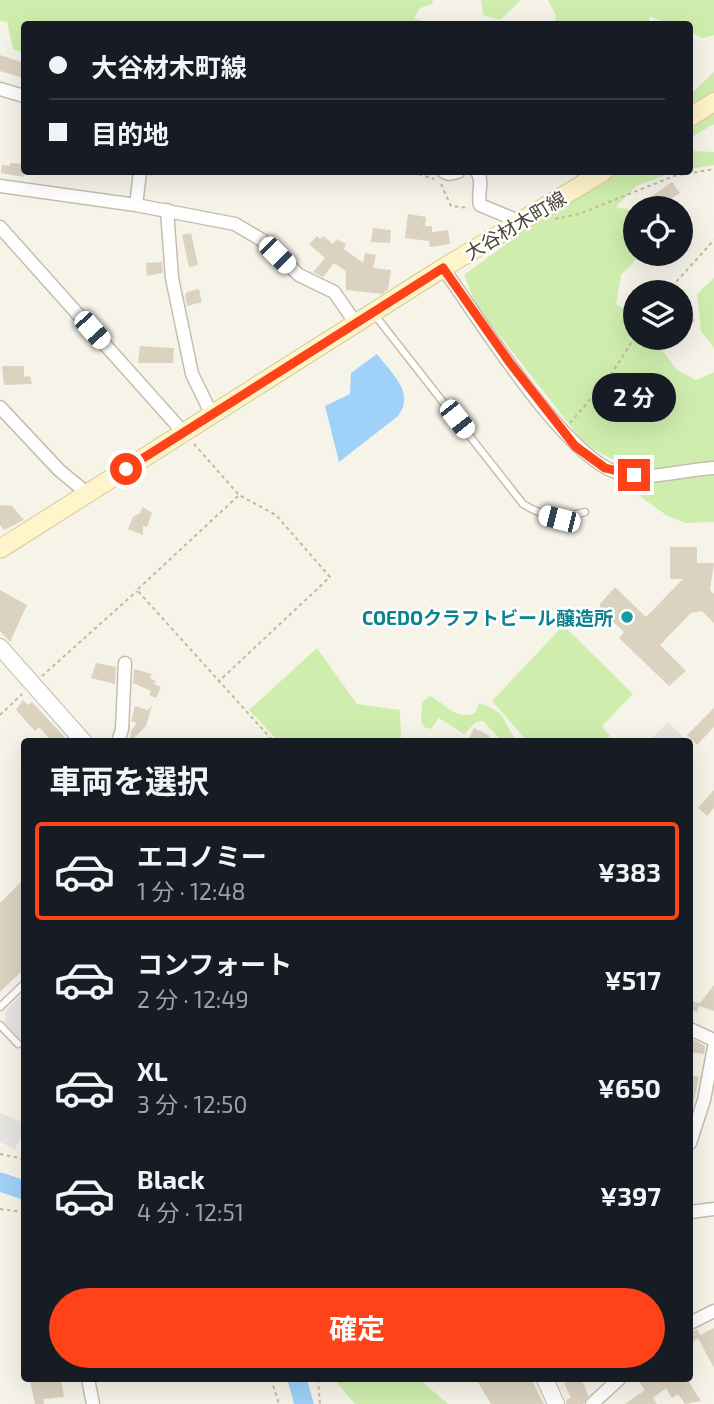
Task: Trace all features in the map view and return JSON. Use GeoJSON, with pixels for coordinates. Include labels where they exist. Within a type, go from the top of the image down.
{"type":"FeatureCollection","features":[{"type":"Feature","properties":{"kind":"main road"},"geometry":{"type":"LineString","coordinates":[[693,115],[714,102]]}},
{"type":"Feature","properties":{"kind":"main road","name":"大谷材木町線"},"geometry":{"type":"LineString","coordinates":[[0,549],[443,268],[599,175]]}},
{"type":"Feature","properties":{"kind":"street"},"geometry":{"type":"LineString","coordinates":[[1,92],[21,95]]}},
{"type":"Feature","properties":{"kind":"street"},"geometry":{"type":"LineString","coordinates":[[136,205],[140,175]]}},
{"type":"Feature","properties":{"kind":"street"},"geometry":{"type":"LineString","coordinates":[[479,175],[481,179],[478,197],[480,205],[521,222]]}},
{"type":"Feature","properties":{"kind":"street"},"geometry":{"type":"LineString","coordinates":[[0,186],[224,220],[254,234],[291,270],[334,292],[357,325]]}},
{"type":"Feature","properties":{"kind":"street"},"geometry":{"type":"LineString","coordinates":[[167,210],[172,278],[192,374],[212,415]]}},
{"type":"Feature","properties":{"kind":"street"},"geometry":{"type":"LineString","coordinates":[[0,227],[184,433]]}},
{"type":"Feature","properties":{"kind":"street"},"geometry":{"type":"LineString","coordinates":[[443,268],[563,432],[588,457],[620,474],[714,468]]}},
{"type":"Feature","properties":{"kind":"street"},"geometry":{"type":"LineString","coordinates":[[0,407],[59,470],[88,494]]}},
{"type":"Feature","properties":{"kind":"street"},"geometry":{"type":"LineString","coordinates":[[0,647],[80,738]]}},
{"type":"Feature","properties":{"kind":"street"},"geometry":{"type":"LineString","coordinates":[[119,738],[125,663]]}},
{"type":"Feature","properties":{"kind":"street"},"geometry":{"type":"LineString","coordinates":[[693,1030],[714,1040]]}},
{"type":"Feature","properties":{"kind":"street"},"geometry":{"type":"LineString","coordinates":[[693,1134],[704,1100],[714,1047]]}},
{"type":"Feature","properties":{"kind":"street"},"geometry":{"type":"LineString","coordinates":[[693,1212],[714,1209]]}},
{"type":"Feature","properties":{"kind":"street"},"geometry":{"type":"LineString","coordinates":[[693,1322],[714,1311]]}},
{"type":"Feature","properties":{"kind":"street"},"geometry":{"type":"LineString","coordinates":[[89,1382],[93,1404]]}},
{"type":"Feature","properties":{"kind":"street"},"geometry":{"type":"LineString","coordinates":[[546,1382],[556,1404]]}},
{"type":"Feature","properties":{"kind":"street"},"geometry":{"type":"LineString","coordinates":[[592,1404],[616,1382]]}},
{"type":"Feature","properties":{"kind":"lane"},"geometry":{"type":"LineString","coordinates":[[374,314],[523,504],[540,514],[559,519],[585,512]]}},
{"type":"Feature","properties":{"kind":"lane"},"geometry":{"type":"LineString","coordinates":[[0,1007],[21,987]]}},
{"type":"Feature","properties":{"kind":"lane"},"geometry":{"type":"LineString","coordinates":[[0,1025],[18,1045]]}},
{"type":"Feature","properties":{"kind":"path"},"geometry":{"type":"LineString","coordinates":[[693,173],[714,169]]}},
{"type":"Feature","properties":{"kind":"path"},"geometry":{"type":"LineString","coordinates":[[423,175],[443,186],[453,208],[480,205]]}},
{"type":"Feature","properties":{"kind":"path"},"geometry":{"type":"LineString","coordinates":[[538,212],[551,219],[561,219],[680,175]]}},
{"type":"Feature","properties":{"kind":"path"},"geometry":{"type":"LineString","coordinates":[[678,280],[714,240]]}},
{"type":"Feature","properties":{"kind":"path"},"geometry":{"type":"LineString","coordinates":[[563,432],[601,387],[626,350]]}},
{"type":"Feature","properties":{"kind":"path"},"geometry":{"type":"LineString","coordinates":[[184,433],[239,495],[276,515],[330,577],[218,682]]}},
{"type":"Feature","properties":{"kind":"path"},"geometry":{"type":"LineString","coordinates":[[0,715],[239,495]]}},
{"type":"Feature","properties":{"kind":"path"},"geometry":{"type":"LineString","coordinates":[[137,590],[270,738]]}},
{"type":"Feature","properties":{"kind":"path"},"geometry":{"type":"LineString","coordinates":[[0,1154],[21,1158]]}},
{"type":"Feature","properties":{"kind":"path"},"geometry":{"type":"LineString","coordinates":[[0,1209],[21,1212]]}},
{"type":"Feature","properties":{"kind":"path"},"geometry":{"type":"LineString","coordinates":[[272,1382],[279,1404]]}},
{"type":"Feature","properties":{"kind":"path"},"geometry":{"type":"LineString","coordinates":[[318,1382],[320,1404]]}},
{"type":"Feature","properties":{"kind":"shaded area"},"geometry":{"type":"Polygon","coordinates":[[[668,722],[684,738],[652,738],[668,722]]]}},
{"type":"Feature","properties":{"kind":"shaded area"},"geometry":{"type":"Polygon","coordinates":[[[21,996],[21,1041],[5,1023],[5,1011],[21,996]]]}},
{"type":"Feature","properties":{"kind":"shaded area"},"geometry":{"type":"Polygon","coordinates":[[[0,1113],[21,1122],[21,1136],[15,1149],[0,1142],[0,1113]]]}},
{"type":"Feature","properties":{"kind":"green space"},"geometry":{"type":"Polygon","coordinates":[[[0,0],[433,0],[432,4],[420,8],[414,18],[422,21],[21,21],[21,52],[13,49],[7,22],[0,21],[0,0]]]}},
{"type":"Feature","properties":{"kind":"green space"},"geometry":{"type":"Polygon","coordinates":[[[481,0],[521,0],[500,20],[483,15],[481,0]]]}},
{"type":"Feature","properties":{"kind":"green space"},"geometry":{"type":"Polygon","coordinates":[[[548,0],[714,0],[714,35],[703,38],[693,33],[693,21],[662,21],[649,16],[650,21],[555,21],[556,16],[548,0]]]}},
{"type":"Feature","properties":{"kind":"green space"},"geometry":{"type":"Polygon","coordinates":[[[714,72],[714,124],[693,136],[693,92],[714,72]]]}},
{"type":"Feature","properties":{"kind":"green space"},"geometry":{"type":"Polygon","coordinates":[[[693,151],[714,152],[714,165],[693,168],[693,151]]]}},
{"type":"Feature","properties":{"kind":"green space"},"geometry":{"type":"Polygon","coordinates":[[[577,175],[666,175],[636,186],[626,196],[623,196],[616,207],[623,208],[623,266],[630,266],[621,275],[616,304],[623,308],[623,350],[662,350],[677,370],[696,380],[714,372],[714,522],[685,523],[666,515],[638,495],[627,466],[586,446],[476,305],[464,275],[569,198],[577,175]]]}},
{"type":"Feature","properties":{"kind":"green space"},"geometry":{"type":"Polygon","coordinates":[[[714,278],[714,348],[701,331],[697,294],[714,278]]]}},
{"type":"Feature","properties":{"kind":"green space"},"geometry":{"type":"Polygon","coordinates":[[[561,628],[567,629],[633,694],[602,726],[610,736],[608,738],[524,738],[492,701],[561,628]]]}},
{"type":"Feature","properties":{"kind":"green space"},"geometry":{"type":"Polygon","coordinates":[[[317,648],[357,704],[400,710],[401,738],[275,738],[249,710],[317,648]]]}},
{"type":"Feature","properties":{"kind":"green space"},"geometry":{"type":"Polygon","coordinates":[[[430,696],[462,715],[475,713],[479,703],[490,707],[502,715],[515,738],[499,738],[483,721],[476,722],[464,734],[439,718],[431,729],[424,727],[421,721],[422,702],[430,696]]]}},
{"type":"Feature","properties":{"kind":"green space"},"geometry":{"type":"Polygon","coordinates":[[[337,1382],[422,1382],[448,1404],[355,1404],[337,1382]]]}},
{"type":"Feature","properties":{"kind":"water"},"geometry":{"type":"Polygon","coordinates":[[[377,354],[403,391],[403,408],[398,416],[339,462],[325,406],[350,394],[351,373],[377,354]]]}},
{"type":"Feature","properties":{"kind":"building"},"geometry":{"type":"Polygon","coordinates":[[[0,55],[21,62],[21,77],[0,71],[0,55]]]}},
{"type":"Feature","properties":{"kind":"building"},"geometry":{"type":"Polygon","coordinates":[[[10,163],[21,164],[21,175],[24,177],[1,173],[2,165],[10,166],[10,163]]]}},
{"type":"Feature","properties":{"kind":"building"},"geometry":{"type":"Polygon","coordinates":[[[672,182],[680,193],[675,196],[652,196],[672,182]]]}},
{"type":"Feature","properties":{"kind":"building"},"geometry":{"type":"Polygon","coordinates":[[[408,214],[426,217],[425,226],[432,226],[432,232],[448,230],[450,244],[430,247],[429,241],[405,238],[408,214]]]}},
{"type":"Feature","properties":{"kind":"building"},"geometry":{"type":"Polygon","coordinates":[[[373,228],[391,230],[390,243],[371,242],[373,228]]]}},
{"type":"Feature","properties":{"kind":"building"},"geometry":{"type":"Polygon","coordinates":[[[191,233],[198,265],[189,267],[182,235],[191,233]]]}},
{"type":"Feature","properties":{"kind":"building"},"geometry":{"type":"Polygon","coordinates":[[[317,236],[320,239],[323,236],[333,244],[337,239],[346,244],[344,249],[363,263],[365,253],[376,255],[373,268],[391,270],[388,289],[382,294],[346,290],[346,271],[334,263],[323,277],[313,272],[325,258],[309,244],[317,236]]]}},
{"type":"Feature","properties":{"kind":"building"},"geometry":{"type":"Polygon","coordinates":[[[162,262],[163,273],[147,276],[146,263],[162,262]]]}},
{"type":"Feature","properties":{"kind":"building"},"geometry":{"type":"Polygon","coordinates":[[[199,289],[202,302],[187,306],[187,292],[199,289]]]}},
{"type":"Feature","properties":{"kind":"building"},"geometry":{"type":"Polygon","coordinates":[[[140,346],[174,348],[173,363],[138,363],[140,346]]]}},
{"type":"Feature","properties":{"kind":"building"},"geometry":{"type":"Polygon","coordinates":[[[2,366],[24,366],[24,377],[30,376],[32,384],[4,385],[2,366]]]}},
{"type":"Feature","properties":{"kind":"building"},"geometry":{"type":"Polygon","coordinates":[[[0,505],[12,506],[24,520],[4,530],[0,525],[0,505]]]}},
{"type":"Feature","properties":{"kind":"building"},"geometry":{"type":"Polygon","coordinates":[[[143,507],[152,513],[147,527],[143,526],[143,535],[128,529],[133,517],[140,513],[143,507]]]}},
{"type":"Feature","properties":{"kind":"building","name":"COEDOクラフトビール醸造所"},"geometry":{"type":"Polygon","coordinates":[[[670,547],[697,547],[697,563],[714,563],[710,590],[714,594],[714,623],[702,611],[691,613],[660,645],[686,671],[669,686],[619,638],[624,632],[600,609],[600,604],[615,587],[646,617],[683,579],[670,579],[670,547]]]}},
{"type":"Feature","properties":{"kind":"building"},"geometry":{"type":"Polygon","coordinates":[[[0,590],[27,605],[10,642],[0,631],[0,590]]]}},
{"type":"Feature","properties":{"kind":"building"},"geometry":{"type":"Polygon","coordinates":[[[96,663],[116,667],[115,684],[91,678],[96,663]]]}},
{"type":"Feature","properties":{"kind":"building"},"geometry":{"type":"Polygon","coordinates":[[[134,669],[152,674],[150,678],[156,681],[154,684],[161,687],[156,698],[149,695],[151,691],[133,683],[134,669]]]}},
{"type":"Feature","properties":{"kind":"building"},"geometry":{"type":"Polygon","coordinates":[[[23,700],[28,705],[32,702],[65,738],[49,738],[39,727],[35,731],[16,710],[23,700]]]}},
{"type":"Feature","properties":{"kind":"building"},"geometry":{"type":"Polygon","coordinates":[[[152,705],[146,726],[134,738],[130,738],[131,731],[137,723],[131,721],[135,706],[148,710],[152,705]]]}},
{"type":"Feature","properties":{"kind":"building"},"geometry":{"type":"Polygon","coordinates":[[[714,708],[714,727],[697,745],[693,738],[687,735],[714,708]]]}},
{"type":"Feature","properties":{"kind":"building"},"geometry":{"type":"Polygon","coordinates":[[[474,728],[490,736],[489,738],[469,738],[474,728]]]}},
{"type":"Feature","properties":{"kind":"building"},"geometry":{"type":"Polygon","coordinates":[[[714,790],[714,808],[707,816],[698,808],[714,790]]]}},
{"type":"Feature","properties":{"kind":"building"},"geometry":{"type":"Polygon","coordinates":[[[21,882],[21,972],[0,992],[0,903],[21,882]]]}},
{"type":"Feature","properties":{"kind":"building"},"geometry":{"type":"Polygon","coordinates":[[[714,985],[714,1011],[699,1006],[697,1012],[693,1011],[693,1002],[700,1003],[714,985]]]}},
{"type":"Feature","properties":{"kind":"building"},"geometry":{"type":"Polygon","coordinates":[[[693,1040],[705,1046],[704,1054],[693,1052],[693,1040]]]}},
{"type":"Feature","properties":{"kind":"building"},"geometry":{"type":"Polygon","coordinates":[[[693,1076],[699,1077],[693,1105],[693,1076]]]}},
{"type":"Feature","properties":{"kind":"building"},"geometry":{"type":"Polygon","coordinates":[[[714,1328],[714,1368],[698,1338],[693,1342],[693,1331],[697,1329],[700,1335],[714,1328]]]}},
{"type":"Feature","properties":{"kind":"building"},"geometry":{"type":"Polygon","coordinates":[[[30,1382],[62,1382],[64,1397],[43,1399],[44,1404],[35,1404],[30,1382]]]}},
{"type":"Feature","properties":{"kind":"building"},"geometry":{"type":"Polygon","coordinates":[[[478,1382],[533,1382],[544,1404],[491,1404],[478,1382]]]}},
{"type":"Feature","properties":{"kind":"building"},"geometry":{"type":"Polygon","coordinates":[[[582,1382],[588,1396],[583,1404],[566,1404],[566,1400],[571,1398],[564,1383],[582,1382]]]}},
{"type":"Feature","properties":{"kind":"building"},"geometry":{"type":"Polygon","coordinates":[[[639,1382],[689,1382],[701,1401],[685,1404],[678,1394],[672,1398],[666,1388],[653,1398],[657,1404],[625,1404],[645,1390],[639,1382]]]}},
{"type":"Feature","properties":{"kind":"waterway"},"geometry":{"type":"LineString","coordinates":[[0,1182],[21,1189]]}},
{"type":"Feature","properties":{"kind":"waterway"},"geometry":{"type":"LineString","coordinates":[[298,1382],[304,1404]]}},
{"type":"Feature","properties":{"kind":"place","name":"COEDOクラフトビール醸造所"},"geometry":{"type":"Point","coordinates":[627,617]}},
{"type":"Feature","properties":{"kind":"route"},"geometry":{"type":"LineString","coordinates":[[126,469],[443,268],[510,363],[575,446],[605,468],[620,474],[634,475]]}}]}
